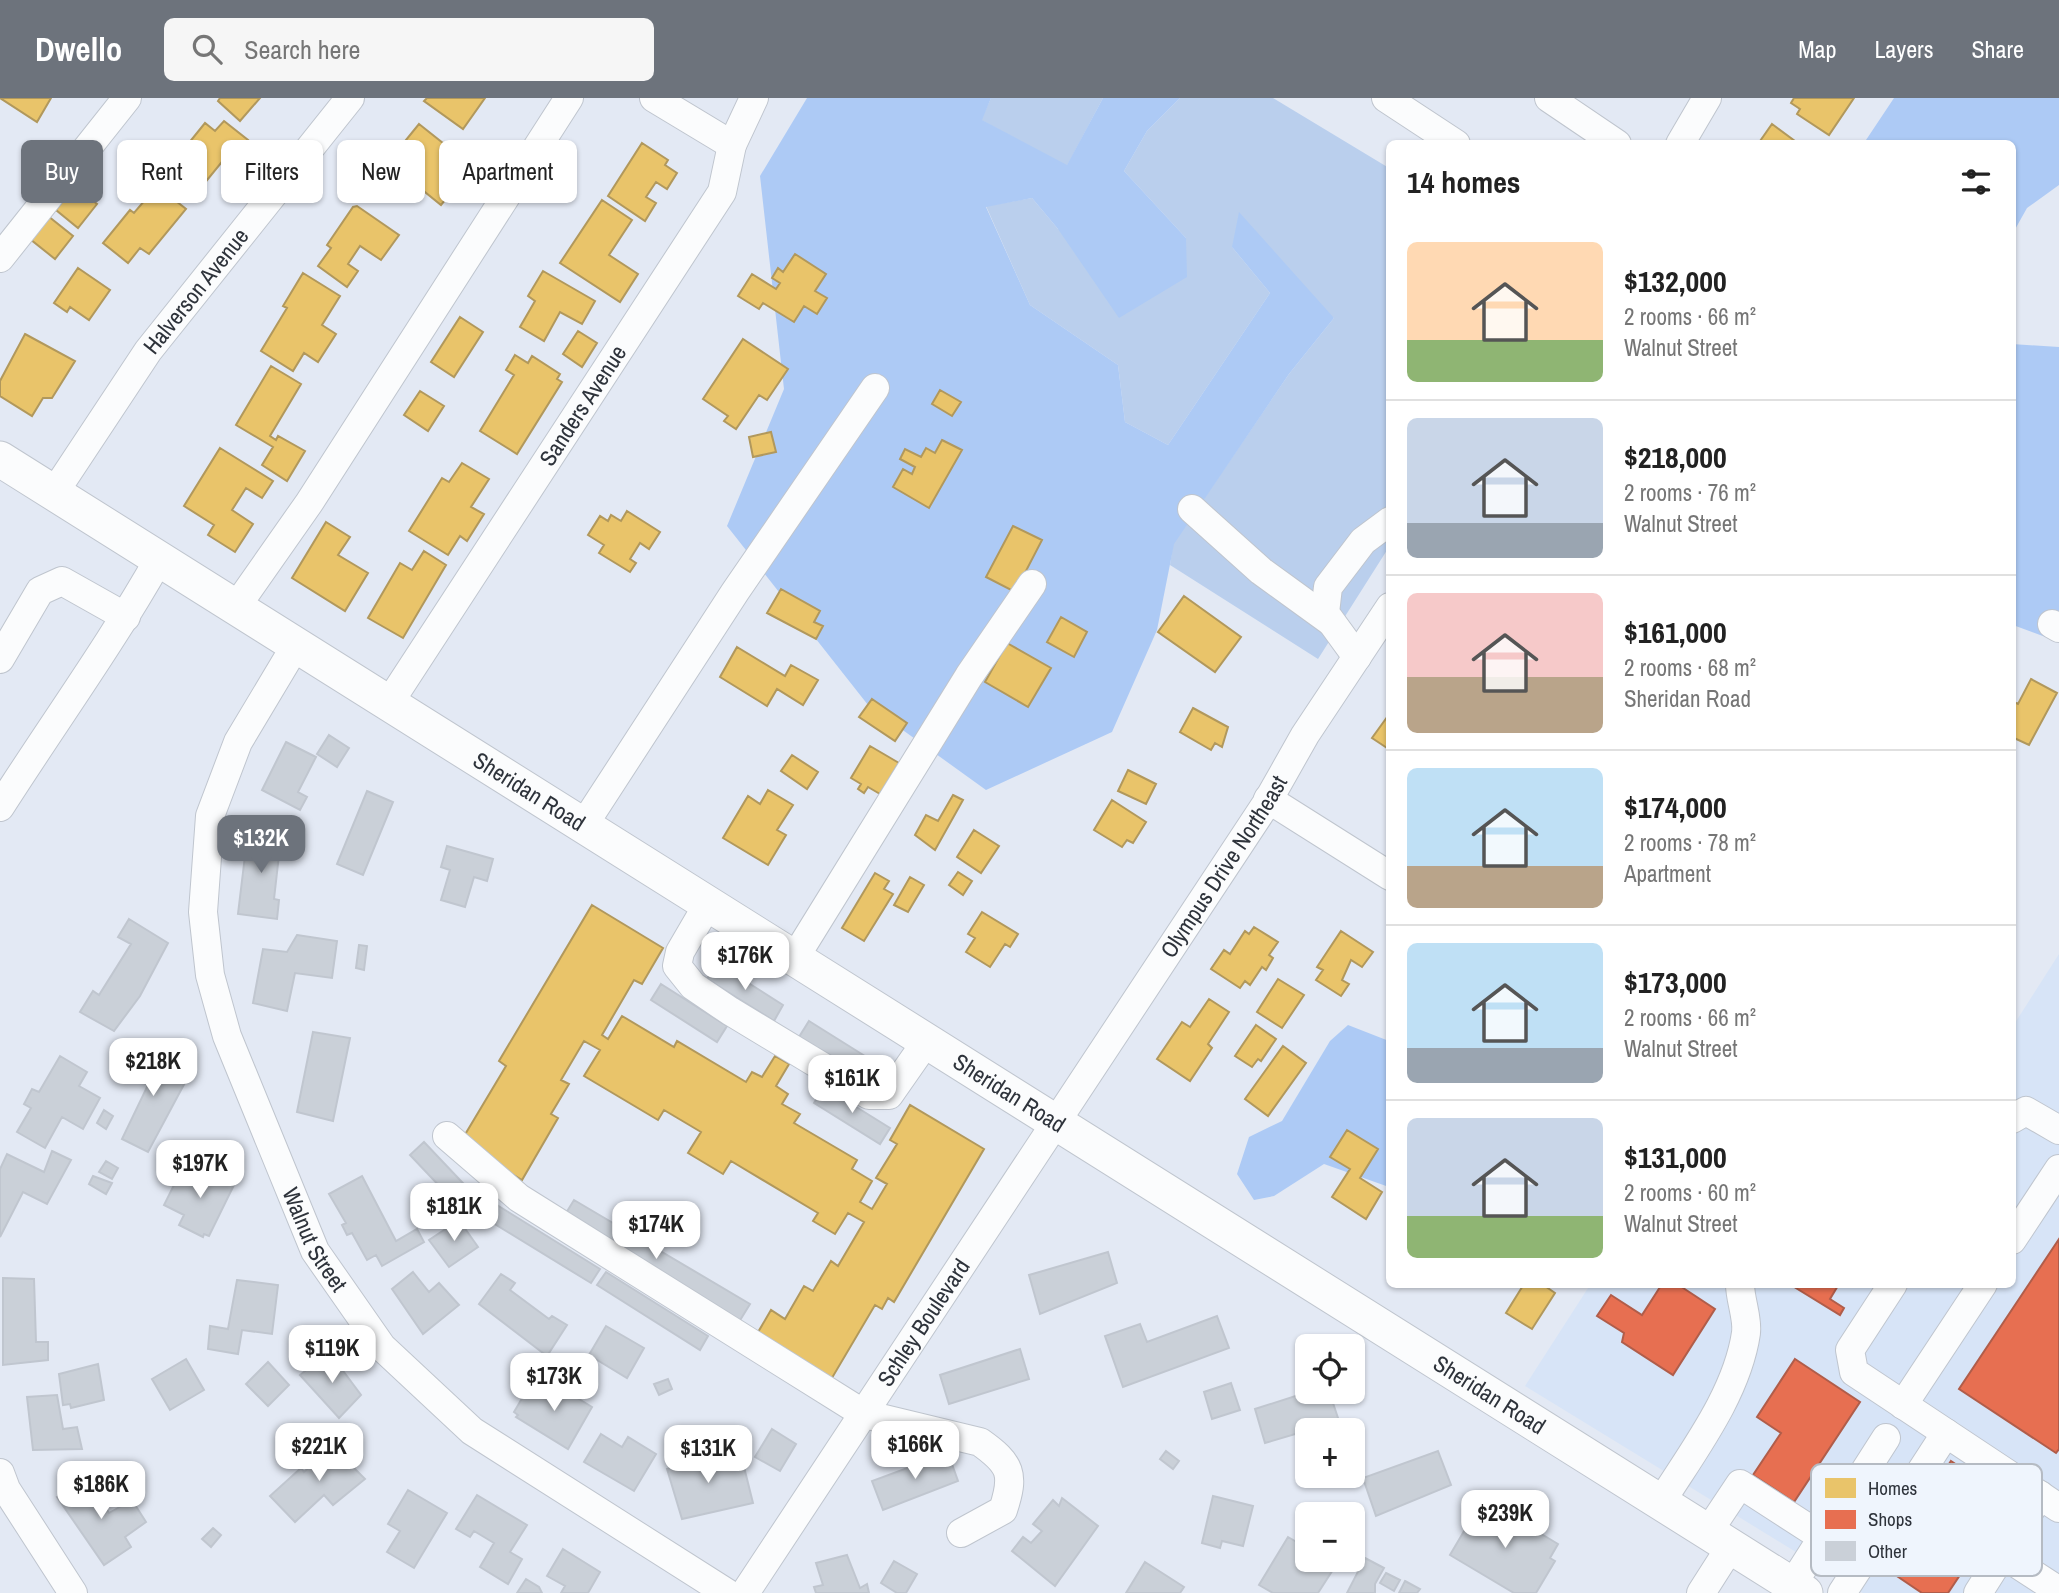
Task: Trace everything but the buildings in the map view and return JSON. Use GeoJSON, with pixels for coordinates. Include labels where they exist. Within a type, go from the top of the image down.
{"type":"FeatureCollection","features":[{"type":"Feature","properties":{"kind":"main road","name":"Sheridan Road"},"geometry":{"type":"LineString","coordinates":[[0,459],[1798,1589]]}},
{"type":"Feature","properties":{"kind":"street"},"geometry":{"type":"LineString","coordinates":[[0,257],[127,98]]}},
{"type":"Feature","properties":{"kind":"street","name":"Halverson Avenue"},"geometry":{"type":"LineString","coordinates":[[54,492],[148,351],[350,98]]}},
{"type":"Feature","properties":{"kind":"street"},"geometry":{"type":"LineString","coordinates":[[236,607],[309,503],[476,248],[569,98]]}},
{"type":"Feature","properties":{"kind":"street"},"geometry":{"type":"LineString","coordinates":[[654,98],[732,145]]}},
{"type":"Feature","properties":{"kind":"street","name":"Sanders Avenue"},"geometry":{"type":"LineString","coordinates":[[389,704],[722,191],[732,145],[754,98]]}},
{"type":"Feature","properties":{"kind":"street"},"geometry":{"type":"LineString","coordinates":[[1386,98],[1450,140]]}},
{"type":"Feature","properties":{"kind":"street"},"geometry":{"type":"LineString","coordinates":[[1549,98],[1611,140]]}},
{"type":"Feature","properties":{"kind":"street"},"geometry":{"type":"LineString","coordinates":[[1681,140],[1707,98]]}},
{"type":"Feature","properties":{"kind":"street"},"geometry":{"type":"LineString","coordinates":[[583,826],[735,592],[875,388]]}},
{"type":"Feature","properties":{"kind":"street"},"geometry":{"type":"LineString","coordinates":[[1192,509],[1261,571],[1330,621]]}},
{"type":"Feature","properties":{"kind":"street"},"geometry":{"type":"LineString","coordinates":[[1357,657],[1325,613],[1328,587],[1363,541],[1386,524]]}},
{"type":"Feature","properties":{"kind":"street"},"geometry":{"type":"LineString","coordinates":[[0,807],[74,691],[126,617],[159,559]]}},
{"type":"Feature","properties":{"kind":"street"},"geometry":{"type":"LineString","coordinates":[[0,659],[40,591],[62,581],[126,617]]}},
{"type":"Feature","properties":{"kind":"street"},"geometry":{"type":"LineString","coordinates":[[794,959],[983,654],[1032,584]]}},
{"type":"Feature","properties":{"kind":"street","name":"Olympus Drive Northeast"},"geometry":{"type":"LineString","coordinates":[[1055,1123],[1268,800],[1305,735],[1386,613]]}},
{"type":"Feature","properties":{"kind":"street","name":"Walnut Street"},"geometry":{"type":"LineString","coordinates":[[296,645],[238,742],[210,816],[203,912],[210,975],[227,1036],[315,1251],[382,1347],[472,1431],[727,1593]]}},
{"type":"Feature","properties":{"kind":"street"},"geometry":{"type":"LineString","coordinates":[[1268,800],[1386,874]]}},
{"type":"Feature","properties":{"kind":"street"},"geometry":{"type":"LineString","coordinates":[[708,904],[680,952],[677,966],[693,986],[730,1011],[869,1096],[889,1096],[926,1042]]}},
{"type":"Feature","properties":{"kind":"street"},"geometry":{"type":"LineString","coordinates":[[2016,1117],[2026,1111],[2059,1130]]}},
{"type":"Feature","properties":{"kind":"street","name":"Schley Boulevard"},"geometry":{"type":"LineString","coordinates":[[745,1593],[1055,1123]]}},
{"type":"Feature","properties":{"kind":"street"},"geometry":{"type":"LineString","coordinates":[[447,1136],[519,1198],[864,1414],[980,1442],[1009,1468],[1011,1488],[1003,1510],[961,1533]]}},
{"type":"Feature","properties":{"kind":"street"},"geometry":{"type":"LineString","coordinates":[[2016,1234],[2059,1169]]}},
{"type":"Feature","properties":{"kind":"street"},"geometry":{"type":"LineString","coordinates":[[1661,1502],[1699,1442],[1739,1368],[1746,1329],[1741,1288]]}},
{"type":"Feature","properties":{"kind":"street"},"geometry":{"type":"LineString","coordinates":[[1890,1288],[1850,1350],[1854,1372],[1993,1464]]}},
{"type":"Feature","properties":{"kind":"street"},"geometry":{"type":"LineString","coordinates":[[1903,1405],[1980,1288]]}},
{"type":"Feature","properties":{"kind":"street"},"geometry":{"type":"LineString","coordinates":[[1926,1464],[1946,1433]]}},
{"type":"Feature","properties":{"kind":"street"},"geometry":{"type":"LineString","coordinates":[[1869,1464],[1886,1438]]}},
{"type":"Feature","properties":{"kind":"street"},"geometry":{"type":"LineString","coordinates":[[0,1473],[6,1489],[73,1593]]}},
{"type":"Feature","properties":{"kind":"street"},"geometry":{"type":"LineString","coordinates":[[1701,1593],[1740,1484],[1811,1530]]}},
{"type":"Feature","properties":{"kind":"street"},"geometry":{"type":"LineString","coordinates":[[1798,1589],[1811,1561]]}},
{"type":"Feature","properties":{"kind":"street"},"geometry":{"type":"LineString","coordinates":[[1842,1593],[1853,1576]]}},
{"type":"Feature","properties":{"kind":"street"},"geometry":{"type":"LineString","coordinates":[[1978,1593],[1988,1576]]}},
{"type":"Feature","properties":{"kind":"street"},"geometry":{"type":"LineString","coordinates":[[2036,1576],[2059,1591]]}},
{"type":"Feature","properties":{"kind":"shaded area"},"geometry":{"type":"Polygon","coordinates":[[[807,98],[991,98],[982,120],[1067,165],[1103,98],[1180,98],[1147,131],[1124,171],[1186,238],[1187,277],[1119,318],[1058,229],[1032,198],[986,207],[1030,305],[1118,365],[1125,422],[1168,445],[1270,293],[1232,247],[1239,212],[1334,318],[1289,374],[1174,544],[1157,630],[1112,732],[986,790],[868,705],[727,526],[784,389],[760,176],[807,98]]]}},
{"type":"Feature","properties":{"kind":"shaded area"},"geometry":{"type":"Polygon","coordinates":[[[991,98],[1103,98],[1067,166],[981,120],[991,98]]]}},
{"type":"Feature","properties":{"kind":"shaded area"},"geometry":{"type":"Polygon","coordinates":[[[1180,98],[1273,98],[1386,166],[1386,552],[1318,659],[1170,565],[1173,544],[1289,374],[1334,318],[1232,247],[1270,293],[1168,445],[1125,422],[1118,365],[1030,305],[986,206],[1032,198],[1058,229],[1186,238],[1124,171],[1147,131],[1180,98]]]}},
{"type":"Feature","properties":{"kind":"shaded area"},"geometry":{"type":"Polygon","coordinates":[[[1894,98],[2059,98],[2059,185],[2027,208],[2016,228],[2016,140],[1866,140],[1894,98]]]}},
{"type":"Feature","properties":{"kind":"shaded area"},"geometry":{"type":"Polygon","coordinates":[[[2016,344],[2059,347],[2059,642],[2016,626],[2016,344]]]}},
{"type":"Feature","properties":{"kind":"shaded area"},"geometry":{"type":"Polygon","coordinates":[[[2059,954],[2059,1593],[1863,1593],[1835,1576],[2042,1576],[2042,1464],[1811,1464],[1811,1561],[1525,1386],[1588,1288],[2016,1288],[2016,1021],[2059,954]]]}},
{"type":"Feature","properties":{"kind":"shaded area"},"geometry":{"type":"Polygon","coordinates":[[[1348,1025],[1386,1040],[1386,1186],[1324,1164],[1274,1196],[1254,1200],[1237,1174],[1249,1137],[1282,1121],[1330,1041],[1348,1025]]]}}]}
